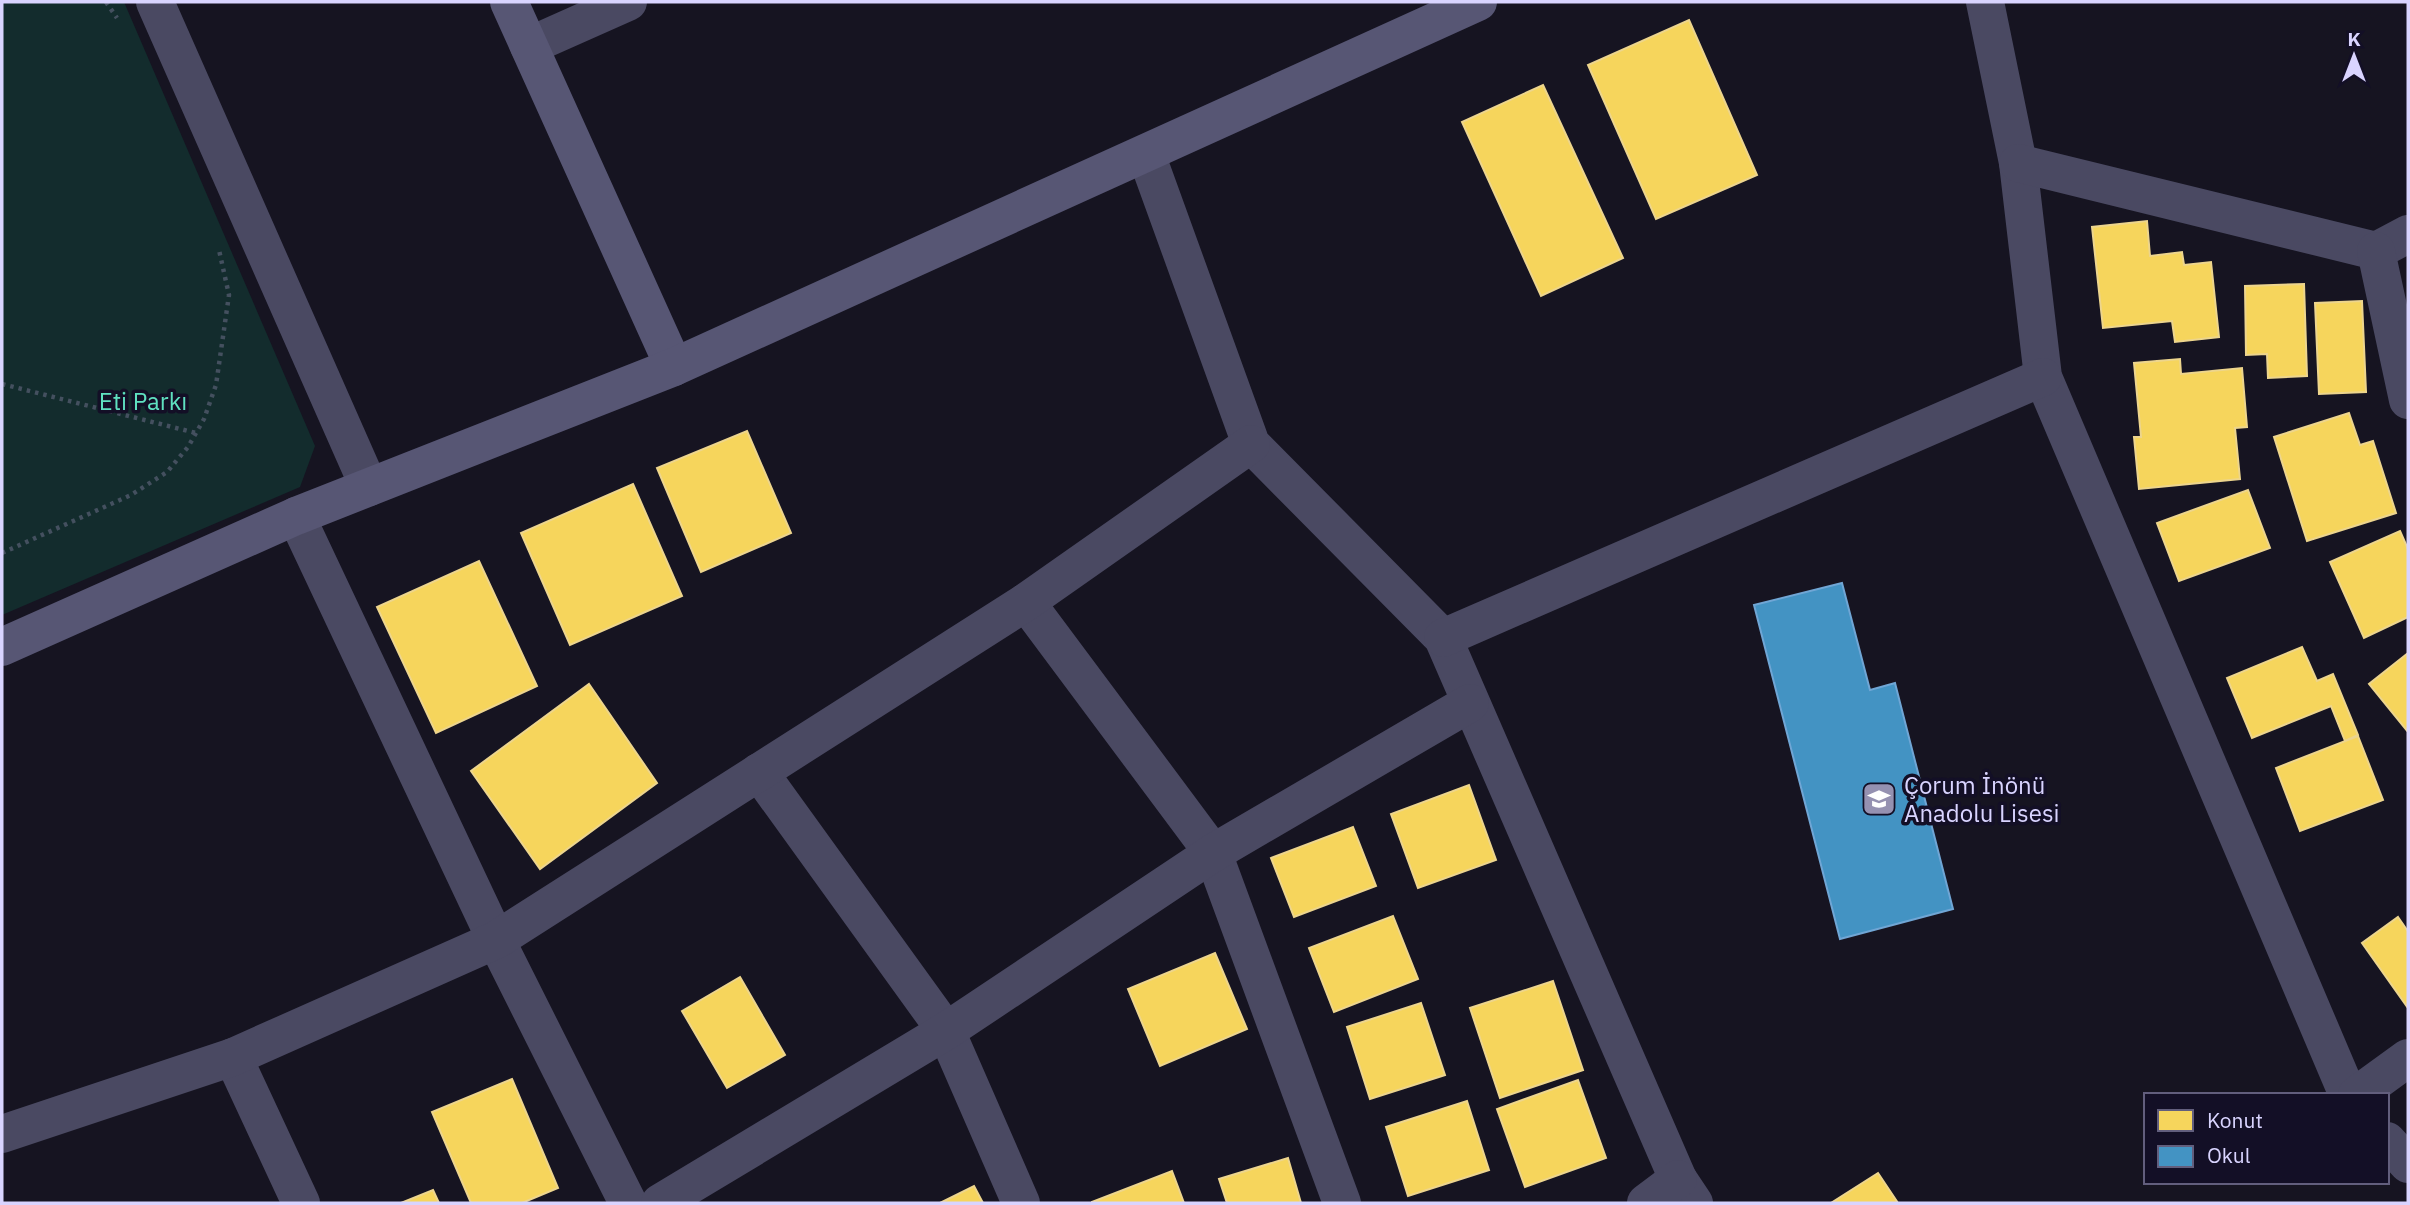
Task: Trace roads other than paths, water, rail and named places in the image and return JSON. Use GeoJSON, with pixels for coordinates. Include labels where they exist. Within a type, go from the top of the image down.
{"type":"FeatureCollection","features":[{"type":"Feature","properties":{"kind":"street"},"geometry":{"type":"LineString","coordinates":[[155,2],[369,487]]}},
{"type":"Feature","properties":{"kind":"street"},"geometry":{"type":"LineString","coordinates":[[509,2],[674,367]]}},
{"type":"Feature","properties":{"kind":"street"},"geometry":{"type":"LineString","coordinates":[[529,46],[628,2]]}},
{"type":"Feature","properties":{"kind":"street"},"geometry":{"type":"LineString","coordinates":[[1990,3],[2018,163],[2043,377],[2347,1093]]}},
{"type":"Feature","properties":{"kind":"street"},"geometry":{"type":"LineString","coordinates":[[2,647],[296,516],[674,367],[1146,154],[1465,4]]}},
{"type":"Feature","properties":{"kind":"street"},"geometry":{"type":"LineString","coordinates":[[1146,154],[1251,444],[1443,638],[1686,1191],[1646,1203]]}},
{"type":"Feature","properties":{"kind":"street"},"geometry":{"type":"LineString","coordinates":[[2018,163],[2392,242],[2408,400]]}},
{"type":"Feature","properties":{"kind":"street"},"geometry":{"type":"LineString","coordinates":[[1443,638],[2043,377]]}},
{"type":"Feature","properties":{"kind":"street"},"geometry":{"type":"LineString","coordinates":[[2,1134],[233,1057],[496,940],[1026,602],[1251,444]]}},
{"type":"Feature","properties":{"kind":"street"},"geometry":{"type":"LineString","coordinates":[[296,516],[496,940],[628,1203]]}},
{"type":"Feature","properties":{"kind":"street"},"geometry":{"type":"LineString","coordinates":[[1026,602],[1213,853],[1342,1203]]}},
{"type":"Feature","properties":{"kind":"street"},"geometry":{"type":"LineString","coordinates":[[660,1203],[946,1031],[1213,853],[1470,703]]}},
{"type":"Feature","properties":{"kind":"street"},"geometry":{"type":"LineString","coordinates":[[759,772],[946,1031],[1021,1203]]}},
{"type":"Feature","properties":{"kind":"street"},"geometry":{"type":"LineString","coordinates":[[233,1057],[301,1203]]}},
{"type":"Feature","properties":{"kind":"street"},"geometry":{"type":"LineString","coordinates":[[2360,1093],[2408,1058]]}},
{"type":"Feature","properties":{"kind":"street"},"geometry":{"type":"LineString","coordinates":[[2389,1143],[2408,1164]]}},
{"type":"Feature","properties":{"kind":"place","name":"Çorum İnönü Anadolu Lisesi"},"geometry":{"type":"Point","coordinates":[1879,799]}},
{"type":"Feature","properties":{"kind":"park label","name":"Eti Parkı"},"geometry":{"type":"Point","coordinates":[143,401]}}]}
